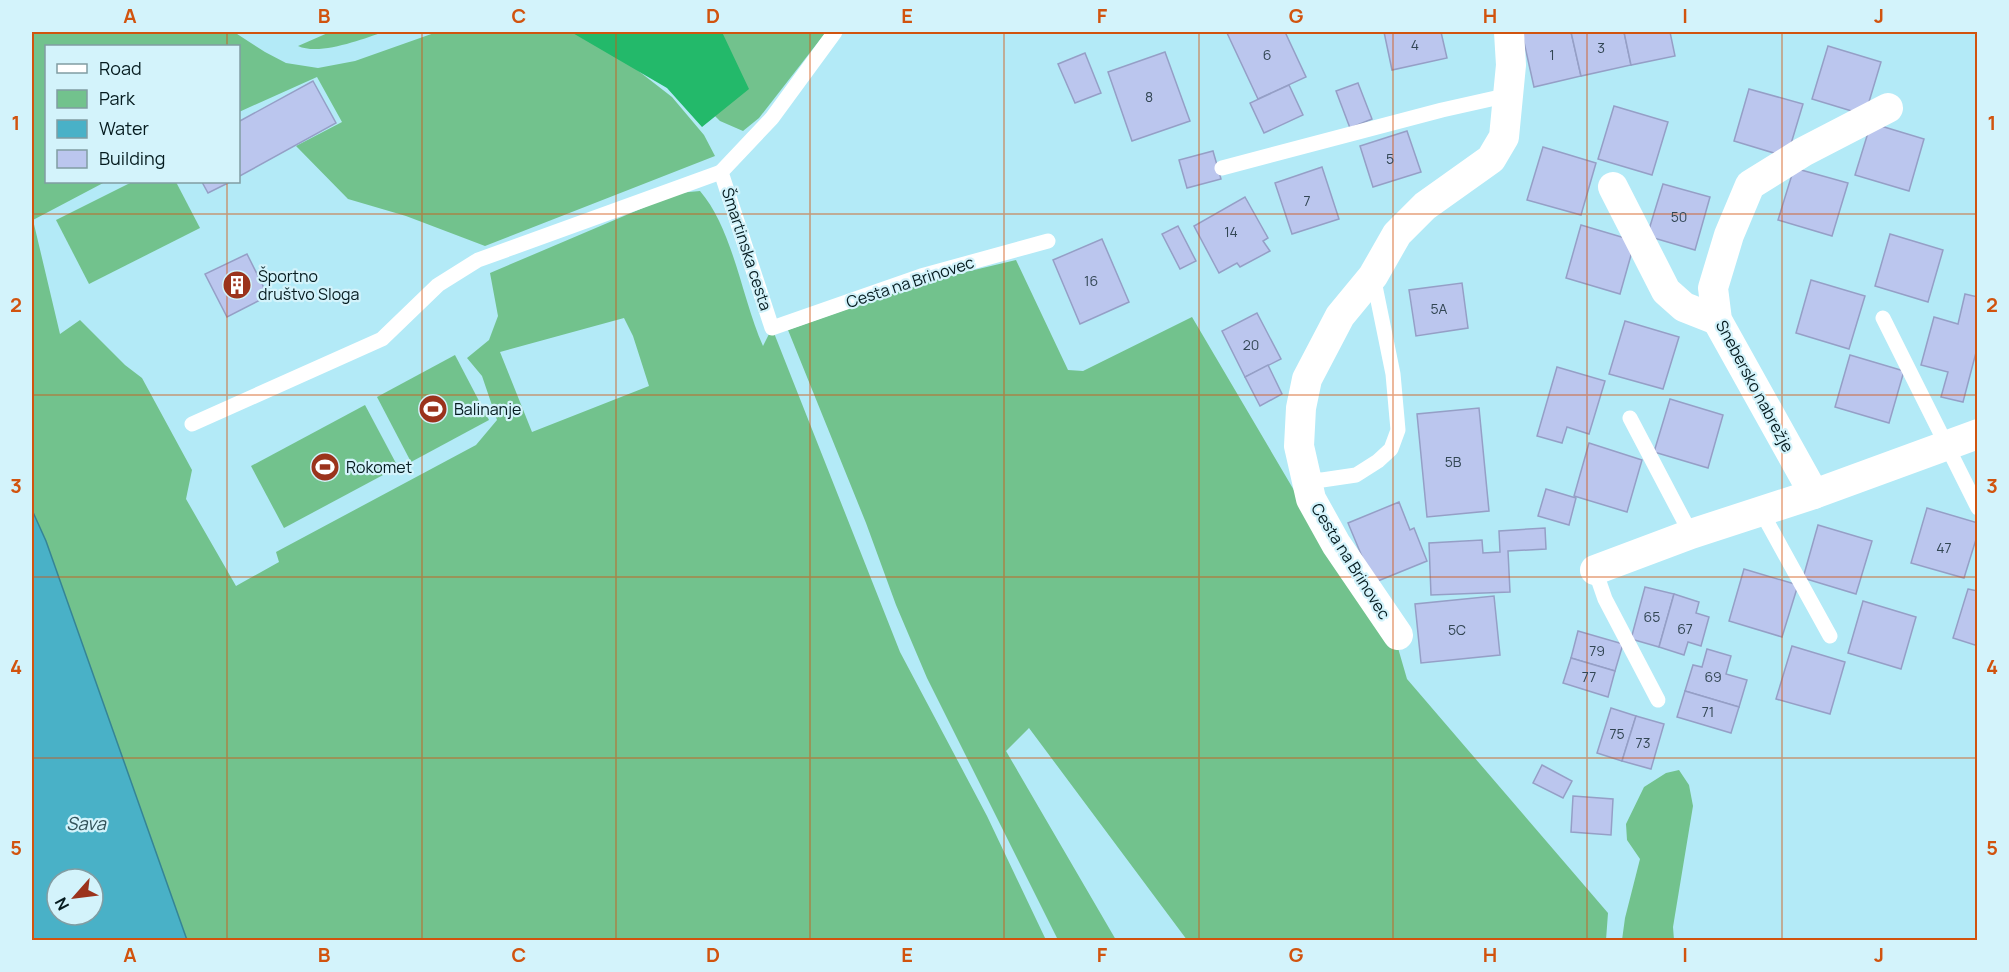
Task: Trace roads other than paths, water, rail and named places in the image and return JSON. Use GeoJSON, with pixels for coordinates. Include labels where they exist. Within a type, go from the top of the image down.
{"type":"FeatureCollection","features":[{"type":"Feature","properties":{"kind":"street","name":"Cesta na Brinovec"},"geometry":{"type":"LineString","coordinates":[[1398,635],[1336,544],[1311,499],[1299,446],[1301,408],[1307,379],[1340,316],[1373,276],[1397,234],[1425,206],[1491,159],[1504,137],[1511,65],[1509,32]]}},
{"type":"Feature","properties":{"kind":"street","name":"Snebersko nabrežje"},"geometry":{"type":"LineString","coordinates":[[1814,494],[1717,320],[1713,288],[1729,235],[1750,185],[1803,152],[1887,108]]}},
{"type":"Feature","properties":{"kind":"street"},"geometry":{"type":"LineString","coordinates":[[1613,187],[1666,291],[1684,307],[1717,320]]}},
{"type":"Feature","properties":{"kind":"street"},"geometry":{"type":"LineString","coordinates":[[1595,570],[1691,534],[1814,494],[1977,434]]}},
{"type":"Feature","properties":{"kind":"lane","name":"Šmartinska cesta"},"geometry":{"type":"LineString","coordinates":[[772,328],[721,172],[772,118],[835,32]]}},
{"type":"Feature","properties":{"kind":"lane"},"geometry":{"type":"LineString","coordinates":[[1222,168],[1442,110],[1509,95]]}},
{"type":"Feature","properties":{"kind":"lane"},"geometry":{"type":"LineString","coordinates":[[192,424],[382,339],[438,285],[478,260],[721,172]]}},
{"type":"Feature","properties":{"kind":"lane","name":"Cesta na Brinovec"},"geometry":{"type":"LineString","coordinates":[[772,328],[921,276],[1048,241]]}},
{"type":"Feature","properties":{"kind":"lane"},"geometry":{"type":"LineString","coordinates":[[1305,479],[1322,480],[1356,475],[1378,461],[1391,449],[1398,430],[1393,374],[1373,276]]}},
{"type":"Feature","properties":{"kind":"lane"},"geometry":{"type":"LineString","coordinates":[[1883,318],[1977,508]]}},
{"type":"Feature","properties":{"kind":"lane"},"geometry":{"type":"LineString","coordinates":[[1630,418],[1691,534]]}},
{"type":"Feature","properties":{"kind":"lane"},"geometry":{"type":"LineString","coordinates":[[1761,511],[1830,636]]}},
{"type":"Feature","properties":{"kind":"lane"},"geometry":{"type":"LineString","coordinates":[[1595,570],[1610,610],[1658,700]]}},
{"type":"Feature","properties":{"kind":"water","name":"Sava"},"geometry":{"type":"Polygon","coordinates":[[[32,510],[46,541],[187,940],[32,940],[32,510]]]}},
{"type":"Feature","properties":{"kind":"place","name":"Športno društvo Sloga"},"geometry":{"type":"Point","coordinates":[237,285]}},
{"type":"Feature","properties":{"kind":"place","name":"Balinanje"},"geometry":{"type":"Point","coordinates":[433,409]}},
{"type":"Feature","properties":{"kind":"place","name":"Rokomet"},"geometry":{"type":"Point","coordinates":[325,467]}}]}
